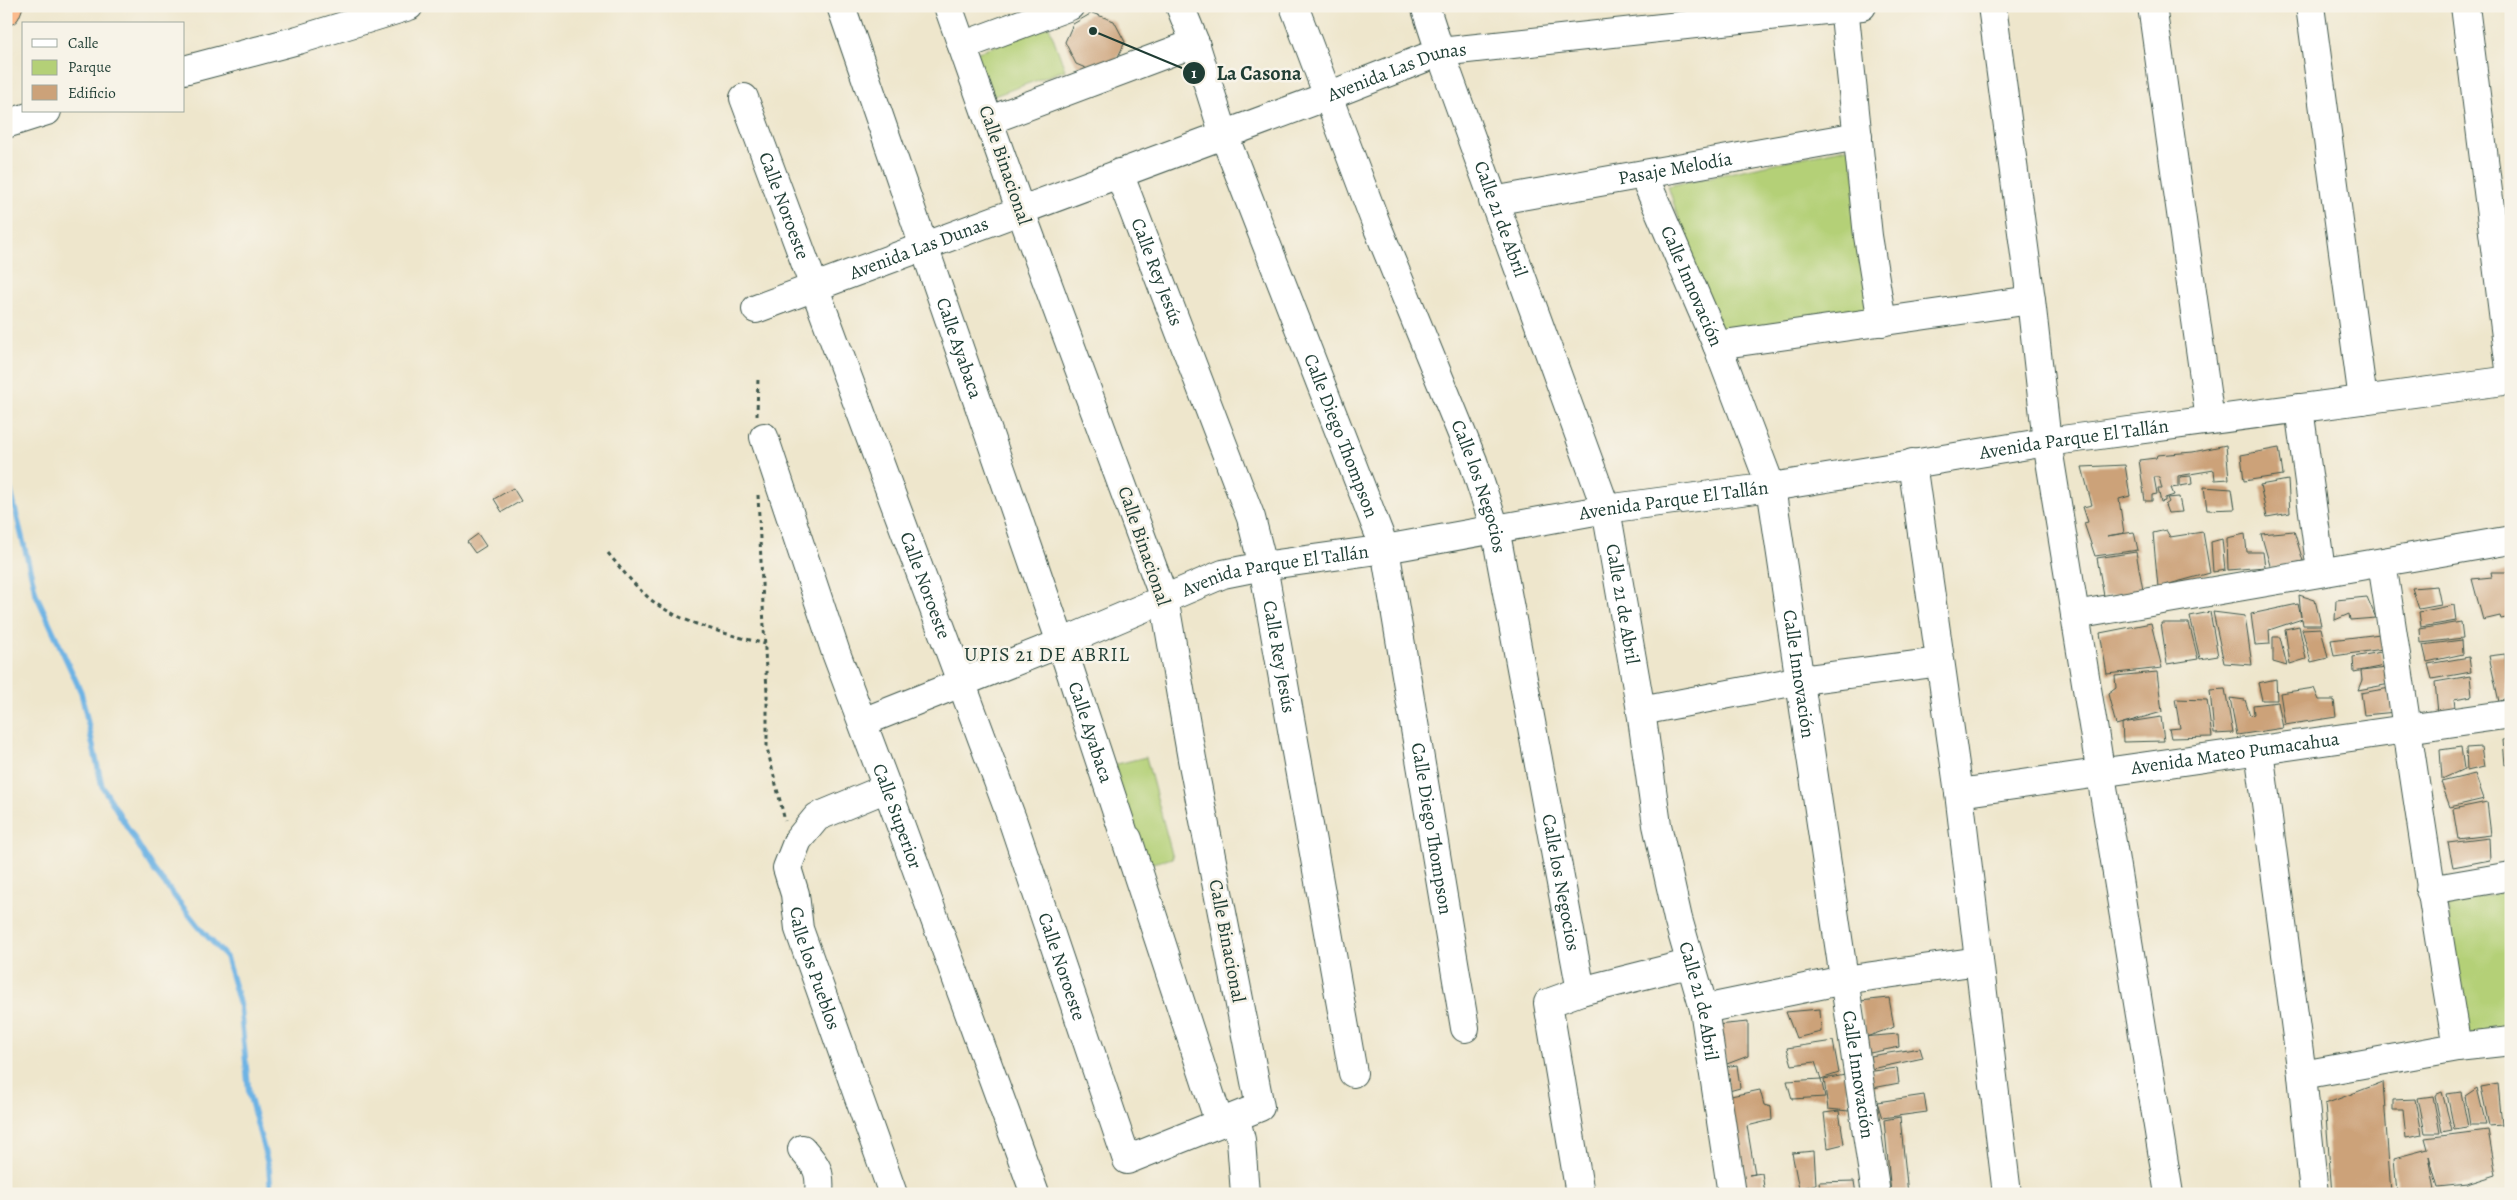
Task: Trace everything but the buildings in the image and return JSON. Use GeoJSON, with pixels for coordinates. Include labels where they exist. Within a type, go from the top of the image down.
{"type":"FeatureCollection","features":[{"type":"Feature","properties":{"kind":"highway"},"geometry":{"type":"LineString","coordinates":[[6,11],[8,6]]}},
{"type":"Feature","properties":{"kind":"street"},"geometry":{"type":"LineString","coordinates":[[185,70],[298,40],[409,6]]}},
{"type":"Feature","properties":{"kind":"street","name":"Calle Ayabaca"},"geometry":{"type":"LineString","coordinates":[[841,6],[1224,1119]]}},
{"type":"Feature","properties":{"kind":"street","name":"Calle Binacional"},"geometry":{"type":"LineString","coordinates":[[948,6],[1020,209],[1164,598],[1194,768],[1260,1107],[1224,1119]]}},
{"type":"Feature","properties":{"kind":"street","name":"Calle Diego Thompson"},"geometry":{"type":"LineString","coordinates":[[1180,6],[1195,43],[1224,135],[1386,549],[1466,1028]]}},
{"type":"Feature","properties":{"kind":"street","name":"Calle los Negocios"},"geometry":{"type":"LineString","coordinates":[[1294,6],[1377,226],[1473,461],[1495,528],[1581,991]]}},
{"type":"Feature","properties":{"kind":"street","name":"Calle 21 de Abril"},"geometry":{"type":"LineString","coordinates":[[1426,6],[1440,52],[1606,509],[1641,711],[1657,825],[1691,965],[1704,1009],[1732,1194]]}},
{"type":"Feature","properties":{"kind":"street"},"geometry":{"type":"LineString","coordinates":[[1992,6],[2031,300],[2047,442],[2169,1194]]}},
{"type":"Feature","properties":{"kind":"street"},"geometry":{"type":"LineString","coordinates":[[2152,6],[2210,420]]}},
{"type":"Feature","properties":{"kind":"street"},"geometry":{"type":"LineString","coordinates":[[2310,6],[2363,400]]}},
{"type":"Feature","properties":{"kind":"street"},"geometry":{"type":"LineString","coordinates":[[2465,6],[2511,378]]}},
{"type":"Feature","properties":{"kind":"street"},"geometry":{"type":"LineString","coordinates":[[962,46],[1067,7]]}},
{"type":"Feature","properties":{"kind":"street"},"geometry":{"type":"LineString","coordinates":[[1850,7],[1858,136],[1868,236],[1882,322]]}},
{"type":"Feature","properties":{"kind":"street","name":"Avenida Las Dunas"},"geometry":{"type":"LineString","coordinates":[[756,309],[923,245],[1328,96],[1440,52],[1850,7]]}},
{"type":"Feature","properties":{"kind":"street"},"geometry":{"type":"LineString","coordinates":[[990,120],[1195,43]]}},
{"type":"Feature","properties":{"kind":"street","name":"Calle Noroeste"},"geometry":{"type":"LineString","coordinates":[[744,98],[1012,819],[1127,1160],[1224,1119]]}},
{"type":"Feature","properties":{"kind":"street"},"geometry":{"type":"LineString","coordinates":[[6,124],[44,112]]}},
{"type":"Feature","properties":{"kind":"street","name":"Pasaje Melodía"},"geometry":{"type":"LineString","coordinates":[[1493,200],[1644,176],[1858,136]]}},
{"type":"Feature","properties":{"kind":"street","name":"Calle Rey Jesús"},"geometry":{"type":"LineString","coordinates":[[1119,173],[1251,518],[1263,566],[1353,1073]]}},
{"type":"Feature","properties":{"kind":"street","name":"Calle Innovación"},"geometry":{"type":"LineString","coordinates":[[1644,176],[1717,345],[1771,486],[1876,1194]]}},
{"type":"Feature","properties":{"kind":"street"},"geometry":{"type":"LineString","coordinates":[[1717,345],[2031,300]]}},
{"type":"Feature","properties":{"kind":"street","name":"Avenida Parque El Tallán"},"geometry":{"type":"LineString","coordinates":[[863,722],[1061,643],[1223,574],[1263,566],[1386,549],[1606,509],[1771,486],[2047,442],[2363,400],[2511,378]]}},
{"type":"Feature","properties":{"kind":"street"},"geometry":{"type":"LineString","coordinates":[[2299,408],[2321,571]]}},
{"type":"Feature","properties":{"kind":"street","name":"Calle Superior"},"geometry":{"type":"LineString","coordinates":[[761,430],[836,653],[863,722],[1035,1194]]}},
{"type":"Feature","properties":{"kind":"street"},"geometry":{"type":"LineString","coordinates":[[1912,463],[1959,793],[2007,1194]]}},
{"type":"Feature","properties":{"kind":"street"},"geometry":{"type":"LineString","coordinates":[[2075,615],[2321,571],[2511,540]]}},
{"type":"Feature","properties":{"kind":"street"},"geometry":{"type":"LineString","coordinates":[[2382,562],[2408,729],[2430,890],[2457,1046]]}},
{"type":"Feature","properties":{"kind":"street"},"geometry":{"type":"LineString","coordinates":[[1641,711],[1801,680],[1940,662]]}},
{"type":"Feature","properties":{"kind":"street","name":"Avenida Mateo Pumacahua"},"geometry":{"type":"LineString","coordinates":[[1959,793],[2511,714]]}},
{"type":"Feature","properties":{"kind":"street"},"geometry":{"type":"LineString","coordinates":[[2259,750],[2302,1075],[2314,1194]]}},
{"type":"Feature","properties":{"kind":"street","name":"Calle los Pueblos"},"geometry":{"type":"LineString","coordinates":[[887,788],[817,817],[798,840],[787,868],[795,894],[799,929],[893,1194]]}},
{"type":"Feature","properties":{"kind":"street"},"geometry":{"type":"LineString","coordinates":[[1128,839],[1224,1119],[1241,1140],[1245,1194]]}},
{"type":"Feature","properties":{"kind":"street"},"geometry":{"type":"LineString","coordinates":[[2430,890],[2511,876]]}},
{"type":"Feature","properties":{"kind":"street"},"geometry":{"type":"LineString","coordinates":[[1704,1009],[1844,980],[1979,961]]}},
{"type":"Feature","properties":{"kind":"street"},"geometry":{"type":"LineString","coordinates":[[1580,1194],[1548,1003],[1581,991],[1676,967],[1691,965]]}},
{"type":"Feature","properties":{"kind":"street"},"geometry":{"type":"LineString","coordinates":[[2302,1075],[2457,1046],[2511,1041]]}},
{"type":"Feature","properties":{"kind":"street"},"geometry":{"type":"LineString","coordinates":[[802,1149],[815,1163],[821,1176],[820,1194]]}},
{"type":"Feature","properties":{"kind":"path"},"geometry":{"type":"LineString","coordinates":[[758,377],[761,430]]}},
{"type":"Feature","properties":{"kind":"path"},"geometry":{"type":"LineString","coordinates":[[758,490],[765,644],[766,748],[793,854]]}},
{"type":"Feature","properties":{"kind":"path"},"geometry":{"type":"LineString","coordinates":[[608,553],[630,580],[651,600],[680,616],[765,644]]}},
{"type":"Feature","properties":{"kind":"path"},"geometry":{"type":"LineString","coordinates":[[225,1194],[255,1189]]}},
{"type":"Feature","properties":{"kind":"green space"},"geometry":{"type":"Polygon","coordinates":[[[1049,26],[1065,70],[986,99],[970,55],[1049,26]]]}},
{"type":"Feature","properties":{"kind":"green space"},"geometry":{"type":"Polygon","coordinates":[[[1851,147],[1874,316],[1721,349],[1668,186],[1851,147]]]}},
{"type":"Feature","properties":{"kind":"green space"},"geometry":{"type":"Polygon","coordinates":[[[1146,757],[1173,858],[1136,867],[1109,766],[1146,757]]]}},
{"type":"Feature","properties":{"kind":"green space"},"geometry":{"type":"Polygon","coordinates":[[[2511,890],[2511,1028],[2464,1036],[2447,902],[2511,890]]]}},
{"type":"Feature","properties":{"kind":"waterway"},"geometry":{"type":"LineString","coordinates":[[6,472],[36,594],[81,692],[102,786],[153,869],[198,926],[226,957],[240,1006],[249,1094],[269,1168],[271,1194]]}},
{"type":"Feature","properties":{"kind":"place","name":"La Casona"},"geometry":{"type":"Point","coordinates":[1093,31]}},
{"type":"Feature","properties":{"kind":"district","name":"UPIS 21 DE ABRIL"},"geometry":{"type":"Point","coordinates":[1047,654]}}]}
